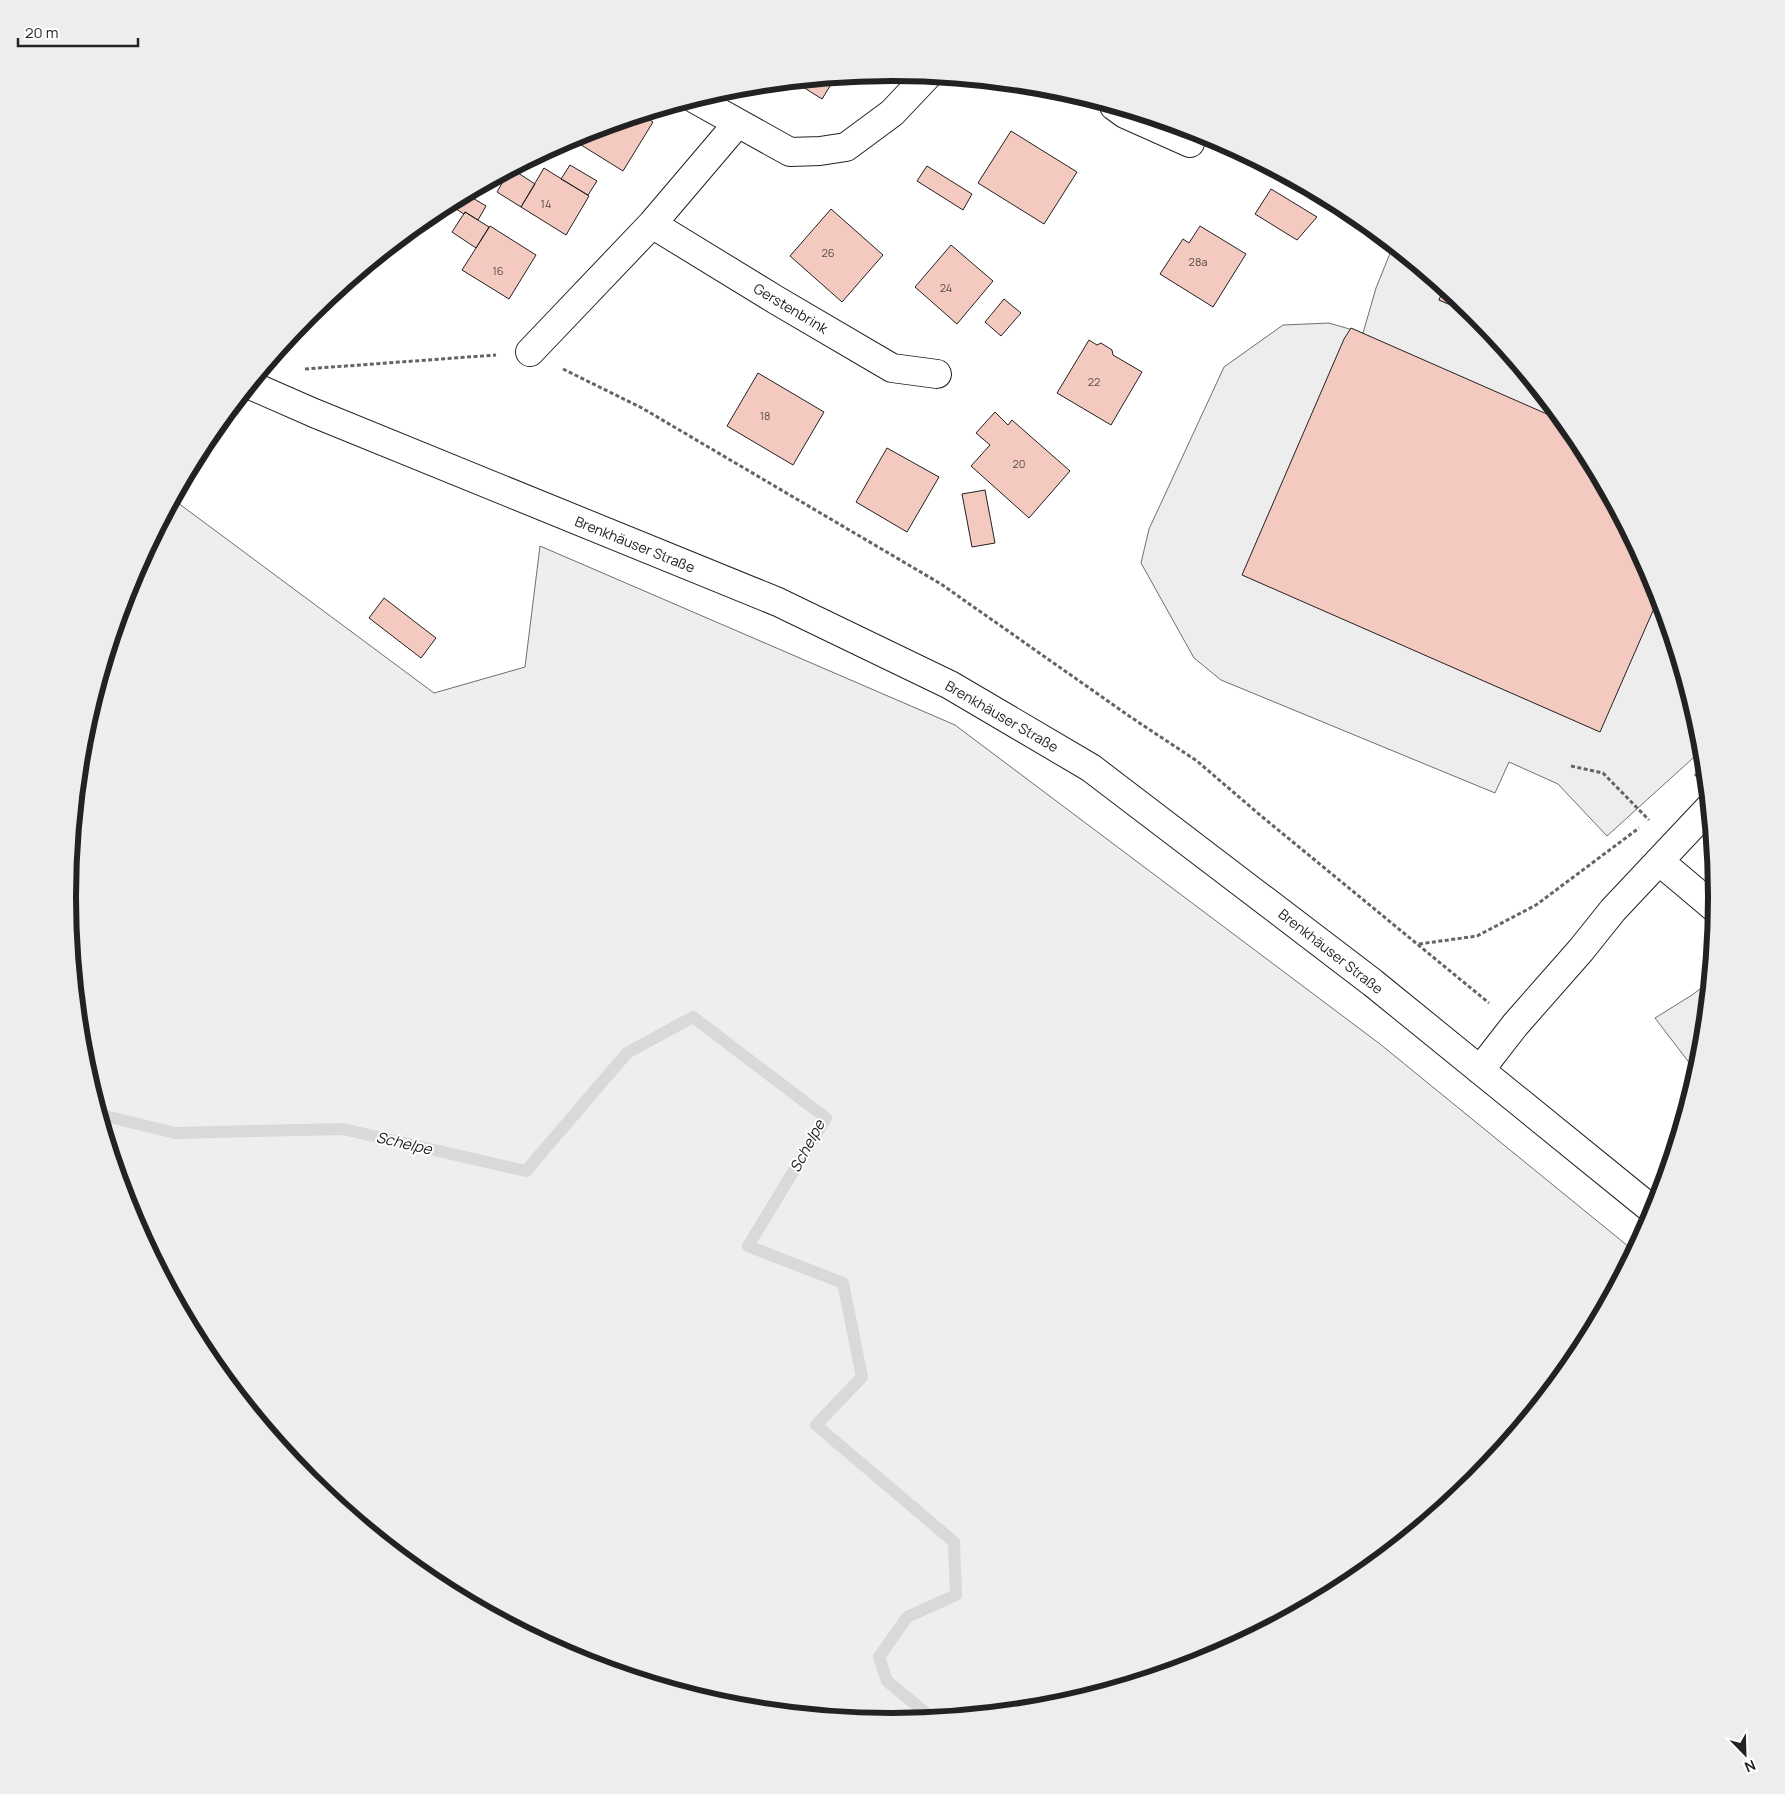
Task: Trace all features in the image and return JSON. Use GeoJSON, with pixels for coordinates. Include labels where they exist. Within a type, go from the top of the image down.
{"type":"FeatureCollection","features":[{"type":"Feature","properties":{"kind":"main road"},"geometry":{"type":"LineString","coordinates":[[703,104],[790,152],[820,151],[846,146],[892,113],[923,82]]}},
{"type":"Feature","properties":{"kind":"main road"},"geometry":{"type":"LineString","coordinates":[[1133,117],[1190,143]]}},
{"type":"Feature","properties":{"kind":"main road"},"geometry":{"type":"LineString","coordinates":[[530,352],[652,224],[738,124]]}},
{"type":"Feature","properties":{"kind":"main road","name":"Gerstenbrink"},"geometry":{"type":"LineString","coordinates":[[652,224],[784,305],[892,368],[937,374]]}},
{"type":"Feature","properties":{"kind":"main road","name":"Brenkhäuser Straße"},"geometry":{"type":"LineString","coordinates":[[255,388],[778,602],[950,684],[1091,768],[1373,983],[1648,1206]]}},
{"type":"Feature","properties":{"kind":"main road"},"geometry":{"type":"LineString","coordinates":[[1480,1070],[1515,1025],[1614,910],[1704,813]]}},
{"type":"Feature","properties":{"kind":"main road"},"geometry":{"type":"LineString","coordinates":[[1659,861],[1709,903]]}},
{"type":"Feature","properties":{"kind":"path"},"geometry":{"type":"LineString","coordinates":[[298,366],[306,370],[530,352],[642,408],[940,584],[1196,761],[1515,1025]]}},
{"type":"Feature","properties":{"kind":"path"},"geometry":{"type":"LineString","coordinates":[[1418,944],[1477,936],[1536,905],[1649,820],[1603,773],[1571,766]]}},
{"type":"Feature","properties":{"kind":"path"},"geometry":{"type":"LineString","coordinates":[[1691,779],[1699,772]]}},
{"type":"Feature","properties":{"kind":"shaded area"},"geometry":{"type":"Polygon","coordinates":[[[1391,251],[1431,283],[1442,293],[1439,300],[1457,308],[1506,359],[1540,400],[1571,444],[1625,536],[1647,585],[1681,686],[1696,755],[1607,836],[1558,784],[1509,762],[1495,793],[1221,680],[1194,658],[1141,563],[1149,529],[1224,367],[1283,325],[1329,323],[1363,333],[1376,288],[1391,251]]]}},
{"type":"Feature","properties":{"kind":"shaded area"},"geometry":{"type":"Polygon","coordinates":[[[178,503],[434,693],[525,667],[540,546],[955,725],[1380,1044],[1630,1248],[1599,1305],[1571,1350],[1540,1394],[1470,1474],[1431,1511],[1346,1576],[1301,1604],[1254,1629],[1205,1651],[1155,1670],[1052,1698],[999,1706],[946,1712],[839,1712],[733,1698],[681,1685],[630,1670],[580,1651],[534,1631],[468,1594],[396,1545],[354,1511],[315,1474],[279,1435],[245,1394],[214,1350],[186,1305],[160,1258],[138,1209],[120,1159],[104,1108],[83,1004],[76,897],[78,844],[83,790],[104,686],[138,585],[160,536],[178,503]]]}},
{"type":"Feature","properties":{"kind":"shaded area"},"geometry":{"type":"Polygon","coordinates":[[[1704,986],[1691,1065],[1655,1018],[1704,986]]]}},
{"type":"Feature","properties":{"kind":"building"},"geometry":{"type":"Polygon","coordinates":[[[832,83],[822,99],[802,86],[832,83]]]}},
{"type":"Feature","properties":{"kind":"building"},"geometry":{"type":"Polygon","coordinates":[[[648,119],[653,122],[623,171],[579,144],[648,119]]]}},
{"type":"Feature","properties":{"kind":"building"},"geometry":{"type":"Polygon","coordinates":[[[1011,131],[1077,172],[1044,224],[978,183],[1011,131]]]}},
{"type":"Feature","properties":{"kind":"building"},"geometry":{"type":"Polygon","coordinates":[[[570,165],[597,181],[588,195],[561,179],[570,165]]]}},
{"type":"Feature","properties":{"kind":"building"},"geometry":{"type":"Polygon","coordinates":[[[927,166],[972,194],[963,210],[917,181],[927,166]]]}},
{"type":"Feature","properties":{"kind":"building"},"geometry":{"type":"Polygon","coordinates":[[[544,168],[589,196],[566,235],[521,207],[544,168]]]}},
{"type":"Feature","properties":{"kind":"building"},"geometry":{"type":"Polygon","coordinates":[[[517,172],[535,184],[521,207],[497,192],[504,179],[517,172]]]}},
{"type":"Feature","properties":{"kind":"building"},"geometry":{"type":"Polygon","coordinates":[[[1271,189],[1317,217],[1297,240],[1255,214],[1271,189]]]}},
{"type":"Feature","properties":{"kind":"building"},"geometry":{"type":"Polygon","coordinates":[[[472,198],[486,206],[478,220],[465,212],[464,214],[455,208],[472,198]]]}},
{"type":"Feature","properties":{"kind":"building"},"geometry":{"type":"Polygon","coordinates":[[[831,209],[883,255],[842,302],[790,256],[831,209]]]}},
{"type":"Feature","properties":{"kind":"building"},"geometry":{"type":"Polygon","coordinates":[[[465,212],[489,227],[476,248],[452,232],[465,212]]]}},
{"type":"Feature","properties":{"kind":"building"},"geometry":{"type":"Polygon","coordinates":[[[490,226],[536,255],[509,299],[462,270],[490,226]]]}},
{"type":"Feature","properties":{"kind":"building"},"geometry":{"type":"Polygon","coordinates":[[[1200,226],[1246,254],[1213,307],[1160,274],[1183,239],[1189,243],[1200,226]]]}},
{"type":"Feature","properties":{"kind":"building"},"geometry":{"type":"Polygon","coordinates":[[[951,245],[993,281],[957,324],[915,287],[951,245]]]}},
{"type":"Feature","properties":{"kind":"building"},"geometry":{"type":"Polygon","coordinates":[[[1442,293],[1457,308],[1439,300],[1442,293]]]}},
{"type":"Feature","properties":{"kind":"building"},"geometry":{"type":"Polygon","coordinates":[[[1004,299],[1021,313],[1001,336],[985,322],[1004,299]]]}},
{"type":"Feature","properties":{"kind":"building"},"geometry":{"type":"Polygon","coordinates":[[[1351,328],[1551,416],[1571,444],[1625,536],[1655,607],[1600,732],[1242,575],[1344,339],[1351,328]]]}},
{"type":"Feature","properties":{"kind":"building"},"geometry":{"type":"Polygon","coordinates":[[[1089,340],[1097,345],[1101,343],[1112,350],[1113,355],[1142,372],[1111,425],[1057,393],[1089,340]]]}},
{"type":"Feature","properties":{"kind":"building"},"geometry":{"type":"Polygon","coordinates":[[[758,373],[824,412],[793,465],[727,426],[758,373]]]}},
{"type":"Feature","properties":{"kind":"building"},"geometry":{"type":"Polygon","coordinates":[[[995,412],[1008,425],[1012,420],[1070,471],[1029,518],[971,466],[990,445],[976,433],[995,412]]]}},
{"type":"Feature","properties":{"kind":"building"},"geometry":{"type":"Polygon","coordinates":[[[887,448],[939,477],[907,532],[856,502],[887,448]]]}},
{"type":"Feature","properties":{"kind":"building"},"geometry":{"type":"Polygon","coordinates":[[[985,490],[995,543],[972,547],[962,494],[985,490]]]}},
{"type":"Feature","properties":{"kind":"building"},"geometry":{"type":"Polygon","coordinates":[[[384,598],[436,638],[421,658],[369,618],[384,598]]]}},
{"type":"Feature","properties":{"kind":"waterway","name":"Schelpe"},"geometry":{"type":"LineString","coordinates":[[107,1116],[175,1133],[343,1129],[526,1171],[627,1053],[693,1017],[826,1118],[748,1246],[843,1283],[862,1377],[816,1425],[954,1542],[956,1595],[907,1617],[879,1657],[887,1681],[925,1712]]}}]}
